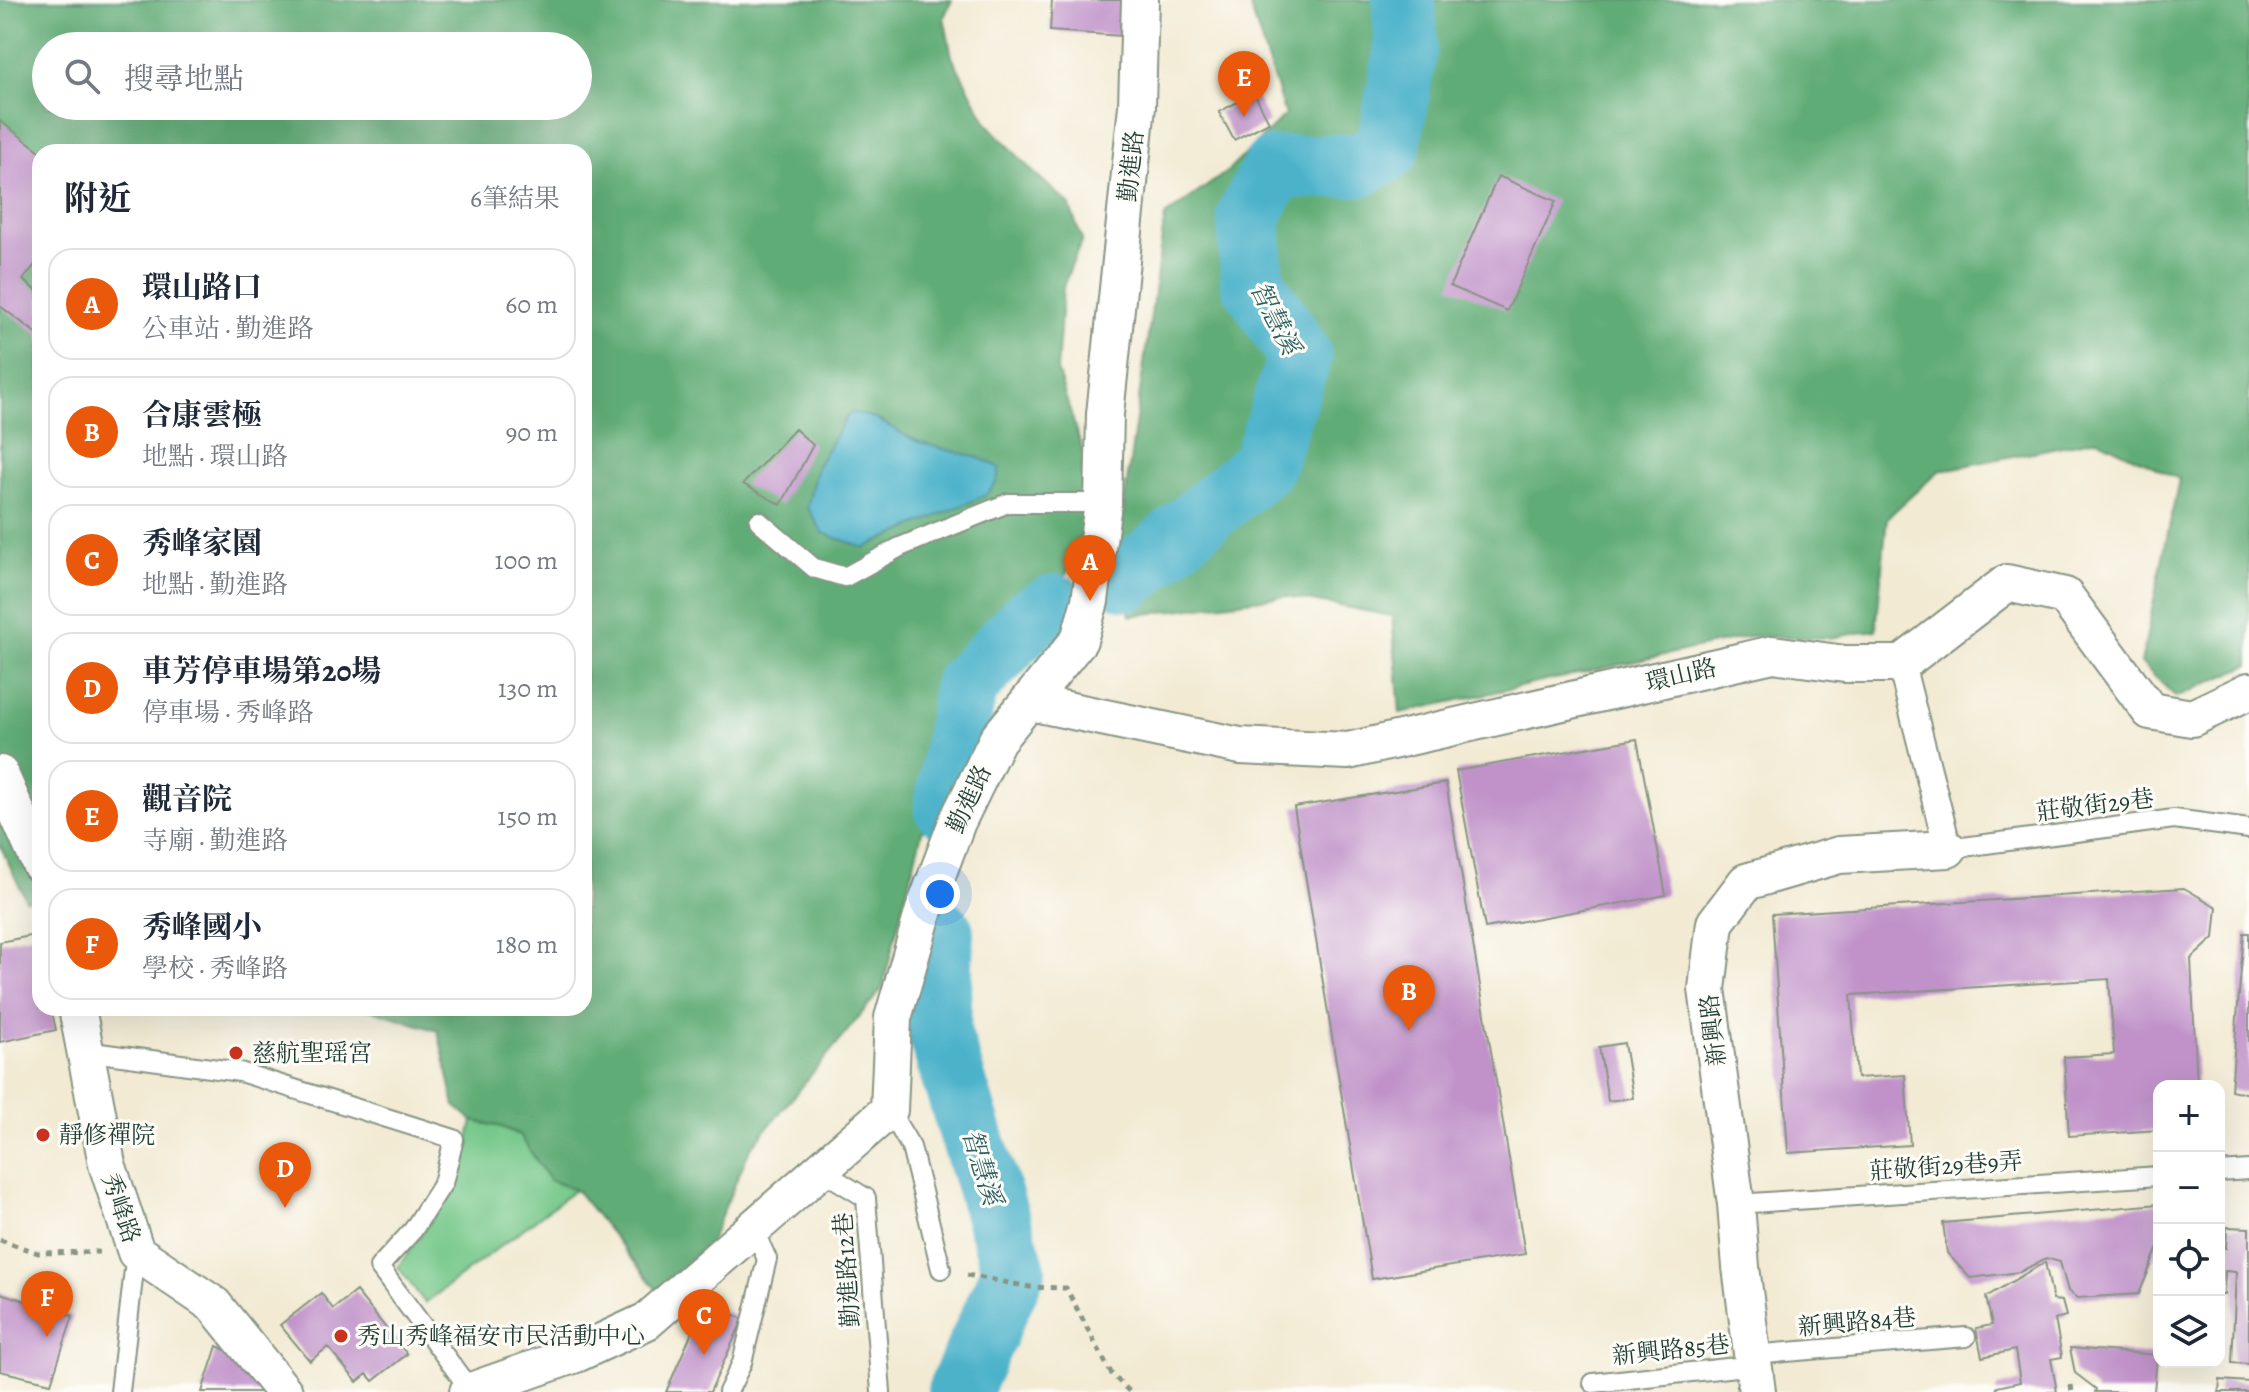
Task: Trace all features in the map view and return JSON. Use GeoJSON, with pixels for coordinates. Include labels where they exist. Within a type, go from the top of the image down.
{"type":"FeatureCollection","features":[{"type":"Feature","properties":{"kind":"street","name":"勤進路"},"geometry":{"type":"LineString","coordinates":[[889,1110],[893,1018],[924,910],[957,822],[997,740],[1079,640],[1090,601],[1103,503],[1105,414],[1137,106],[1140,0]]}},
{"type":"Feature","properties":{"kind":"street"},"geometry":{"type":"LineString","coordinates":[[1948,849],[1901,664],[2007,583],[2065,596],[2150,711],[2192,718],[2249,691]]}},
{"type":"Feature","properties":{"kind":"street","name":"環山路"},"geometry":{"type":"LineString","coordinates":[[1029,702],[1240,746],[1348,751],[1773,654],[1845,664],[1901,664]]}},
{"type":"Feature","properties":{"kind":"street"},"geometry":{"type":"LineString","coordinates":[[0,774],[32,846]]}},
{"type":"Feature","properties":{"kind":"street","name":"新興路"},"geometry":{"type":"LineString","coordinates":[[1754,1371],[1736,1204],[1707,989],[1715,923],[1746,882],[1839,855],[1948,849]]}},
{"type":"Feature","properties":{"kind":"street","name":"秀峰路"},"geometry":{"type":"LineString","coordinates":[[78,1016],[107,1164],[136,1252],[214,1305],[284,1392]]}},
{"type":"Feature","properties":{"kind":"street"},"geometry":{"type":"LineString","coordinates":[[469,1391],[576,1354],[647,1321],[889,1110]]}},
{"type":"Feature","properties":{"kind":"lane"},"geometry":{"type":"LineString","coordinates":[[759,521],[814,568],[845,577],[900,547],[1008,503],[1103,503]]}},
{"type":"Feature","properties":{"kind":"lane","name":"莊敬街29巷"},"geometry":{"type":"LineString","coordinates":[[1948,849],[2174,819],[2249,829]]}},
{"type":"Feature","properties":{"kind":"lane"},"geometry":{"type":"LineString","coordinates":[[85,1051],[240,1072],[454,1139],[443,1183],[413,1230],[379,1267],[469,1391]]}},
{"type":"Feature","properties":{"kind":"lane"},"geometry":{"type":"LineString","coordinates":[[889,1110],[911,1147],[941,1269]]}},
{"type":"Feature","properties":{"kind":"lane","name":"勤進路12巷"},"geometry":{"type":"LineString","coordinates":[[819,1169],[866,1198],[881,1392]]}},
{"type":"Feature","properties":{"kind":"lane"},"geometry":{"type":"LineString","coordinates":[[2225,1172],[2249,1170]]}},
{"type":"Feature","properties":{"kind":"lane","name":"莊敬街29巷9弄"},"geometry":{"type":"LineString","coordinates":[[1736,1204],[2153,1176]]}},
{"type":"Feature","properties":{"kind":"lane"},"geometry":{"type":"LineString","coordinates":[[728,1392],[742,1363],[767,1259],[753,1228]]}},
{"type":"Feature","properties":{"kind":"lane"},"geometry":{"type":"LineString","coordinates":[[120,1392],[136,1252]]}},
{"type":"Feature","properties":{"kind":"lane","name":"新興路84巷"},"geometry":{"type":"LineString","coordinates":[[1754,1371],[1966,1337]]}},
{"type":"Feature","properties":{"kind":"lane","name":"新興路85巷"},"geometry":{"type":"LineString","coordinates":[[1593,1383],[1754,1371]]}},
{"type":"Feature","properties":{"kind":"path"},"geometry":{"type":"LineString","coordinates":[[0,1240],[38,1253],[136,1252]]}},
{"type":"Feature","properties":{"kind":"path"},"geometry":{"type":"LineString","coordinates":[[941,1269],[990,1281],[1066,1288],[1111,1373],[1130,1392]]}},
{"type":"Feature","properties":{"kind":"green space"},"geometry":{"type":"Polygon","coordinates":[[[0,0],[952,0],[944,17],[952,57],[987,123],[1031,170],[1069,204],[1082,240],[1063,287],[1057,370],[1082,449],[1084,526],[1076,555],[1027,652],[971,714],[922,832],[882,989],[750,1149],[710,1242],[657,1290],[576,1190],[549,1180],[520,1135],[502,1127],[473,1121],[455,1106],[438,1031],[391,1016],[592,1016],[592,144],[32,144],[32,900],[26,900],[0,845],[0,0]]]}},
{"type":"Feature","properties":{"kind":"green space"},"geometry":{"type":"Polygon","coordinates":[[[1248,0],[2249,0],[2249,665],[2176,697],[2141,663],[2179,479],[2097,439],[1939,471],[1887,518],[1876,630],[1830,638],[1751,636],[1400,713],[1392,616],[1286,596],[1130,616],[1119,538],[1165,216],[1228,171],[1285,115],[1248,0]]]}},
{"type":"Feature","properties":{"kind":"green space"},"geometry":{"type":"Polygon","coordinates":[[[473,1121],[502,1127],[520,1135],[549,1180],[576,1189],[425,1303],[398,1267],[460,1179],[473,1121]]]}},
{"type":"Feature","properties":{"kind":"water"},"geometry":{"type":"Polygon","coordinates":[[[849,413],[876,419],[917,441],[990,463],[1000,468],[997,481],[986,495],[864,548],[823,533],[807,507],[817,466],[849,413]]]}},
{"type":"Feature","properties":{"kind":"building"},"geometry":{"type":"Polygon","coordinates":[[[1052,0],[1124,0],[1122,36],[1050,31],[1052,0]]]}},
{"type":"Feature","properties":{"kind":"building"},"geometry":{"type":"Polygon","coordinates":[[[1254,93],[1269,122],[1234,140],[1219,112],[1254,93]]]}},
{"type":"Feature","properties":{"kind":"building"},"geometry":{"type":"Polygon","coordinates":[[[0,121],[32,145],[32,268],[23,280],[32,287],[32,330],[0,306],[0,121]]]}},
{"type":"Feature","properties":{"kind":"building"},"geometry":{"type":"Polygon","coordinates":[[[1498,176],[1556,201],[1507,311],[1450,286],[1498,176]]]}},
{"type":"Feature","properties":{"kind":"building"},"geometry":{"type":"Polygon","coordinates":[[[795,429],[813,445],[781,505],[743,484],[795,429]]]}},
{"type":"Feature","properties":{"kind":"building"},"geometry":{"type":"Polygon","coordinates":[[[1637,739],[1666,895],[1485,928],[1456,771],[1637,739]]]}},
{"type":"Feature","properties":{"kind":"building"},"geometry":{"type":"Polygon","coordinates":[[[1446,783],[1525,1254],[1372,1279],[1294,807],[1446,783]]]}},
{"type":"Feature","properties":{"kind":"building"},"geometry":{"type":"Polygon","coordinates":[[[2184,888],[2217,907],[2214,938],[2191,959],[2197,1080],[2153,1080],[2153,1130],[2069,1136],[2064,1057],[2114,1054],[2109,979],[1851,995],[1857,1078],[1905,1075],[1910,1145],[1788,1153],[1772,914],[2184,888]]]}},
{"type":"Feature","properties":{"kind":"building"},"geometry":{"type":"Polygon","coordinates":[[[2244,933],[2249,933],[2249,1094],[2231,1090],[2244,933]]]}},
{"type":"Feature","properties":{"kind":"building"},"geometry":{"type":"Polygon","coordinates":[[[32,936],[32,1016],[53,1016],[56,1030],[0,1042],[0,942],[32,936]]]}},
{"type":"Feature","properties":{"kind":"building"},"geometry":{"type":"Polygon","coordinates":[[[1624,1043],[1633,1098],[1608,1101],[1599,1047],[1624,1043]]]}},
{"type":"Feature","properties":{"kind":"building"},"geometry":{"type":"Polygon","coordinates":[[[2153,1205],[2153,1260],[2139,1294],[2077,1298],[2068,1291],[2060,1262],[2046,1258],[2020,1272],[1970,1278],[1947,1253],[1943,1223],[2153,1205]]]}},
{"type":"Feature","properties":{"kind":"building"},"geometry":{"type":"Polygon","coordinates":[[[2227,1227],[2249,1228],[2249,1364],[2232,1363],[2236,1272],[2225,1271],[2227,1227]]]}},
{"type":"Feature","properties":{"kind":"building"},"geometry":{"type":"Polygon","coordinates":[[[2045,1262],[2053,1300],[2062,1301],[2066,1316],[2055,1319],[2062,1357],[2051,1359],[2057,1392],[1996,1392],[1997,1387],[2020,1382],[2015,1350],[1982,1357],[1976,1328],[1992,1325],[1986,1297],[2045,1262]]]}},
{"type":"Feature","properties":{"kind":"building","name":"秀山秀峰福安市民活動中心"},"geometry":{"type":"Polygon","coordinates":[[[356,1291],[407,1354],[373,1381],[367,1374],[357,1382],[328,1347],[310,1361],[280,1325],[321,1293],[333,1309],[356,1291]]]}},
{"type":"Feature","properties":{"kind":"building"},"geometry":{"type":"Polygon","coordinates":[[[0,1293],[73,1316],[51,1383],[0,1371],[0,1293]]]}},
{"type":"Feature","properties":{"kind":"building"},"geometry":{"type":"Polygon","coordinates":[[[705,1302],[743,1319],[710,1392],[666,1392],[705,1302]]]}},
{"type":"Feature","properties":{"kind":"building"},"geometry":{"type":"Polygon","coordinates":[[[217,1346],[236,1355],[264,1392],[202,1392],[217,1346]]]}},
{"type":"Feature","properties":{"kind":"building"},"geometry":{"type":"Polygon","coordinates":[[[2070,1348],[2153,1355],[2153,1368],[2156,1368],[2154,1392],[2095,1392],[2096,1389],[2075,1373],[2070,1348]]]}},
{"type":"Feature","properties":{"kind":"building"},"geometry":{"type":"Polygon","coordinates":[[[2220,1380],[2249,1382],[2249,1392],[2219,1392],[2220,1380]]]}},
{"type":"Feature","properties":{"kind":"waterway","name":"智慧溪"},"geometry":{"type":"LineString","coordinates":[[1127,579],[1263,465],[1300,356],[1252,281],[1249,215],[1274,168],[1359,165],[1388,149],[1406,48],[1404,0]]}},
{"type":"Feature","properties":{"kind":"waterway","name":"智慧溪"},"geometry":{"type":"LineString","coordinates":[[946,807],[965,687],[1030,619],[1055,606]]}},
{"type":"Feature","properties":{"kind":"waterway","name":"智慧溪"},"geometry":{"type":"LineString","coordinates":[[942,932],[939,1032],[1014,1270],[959,1392]]}},
{"type":"Feature","properties":{"kind":"place","name":"觀音院"},"geometry":{"type":"Point","coordinates":[1244,117]}},
{"type":"Feature","properties":{"kind":"place","name":"環山路口"},"geometry":{"type":"Point","coordinates":[1090,601]}},
{"type":"Feature","properties":{"kind":"place","name":"合康雲極"},"geometry":{"type":"Point","coordinates":[1409,1031]}},
{"type":"Feature","properties":{"kind":"place","name":"慈航聖瑶宮"},"geometry":{"type":"Point","coordinates":[236,1053]}},
{"type":"Feature","properties":{"kind":"place","name":"靜修禪院"},"geometry":{"type":"Point","coordinates":[43,1135]}},
{"type":"Feature","properties":{"kind":"place","name":"車芳停車場第20場"},"geometry":{"type":"Point","coordinates":[285,1208]}},
{"type":"Feature","properties":{"kind":"place","name":"秀山秀峰福安市民活動中心"},"geometry":{"type":"Point","coordinates":[341,1336]}},
{"type":"Feature","properties":{"kind":"place","name":"秀峰國小"},"geometry":{"type":"Point","coordinates":[47,1337]}},
{"type":"Feature","properties":{"kind":"place","name":"秀峰家園"},"geometry":{"type":"Point","coordinates":[704,1355]}}]}
